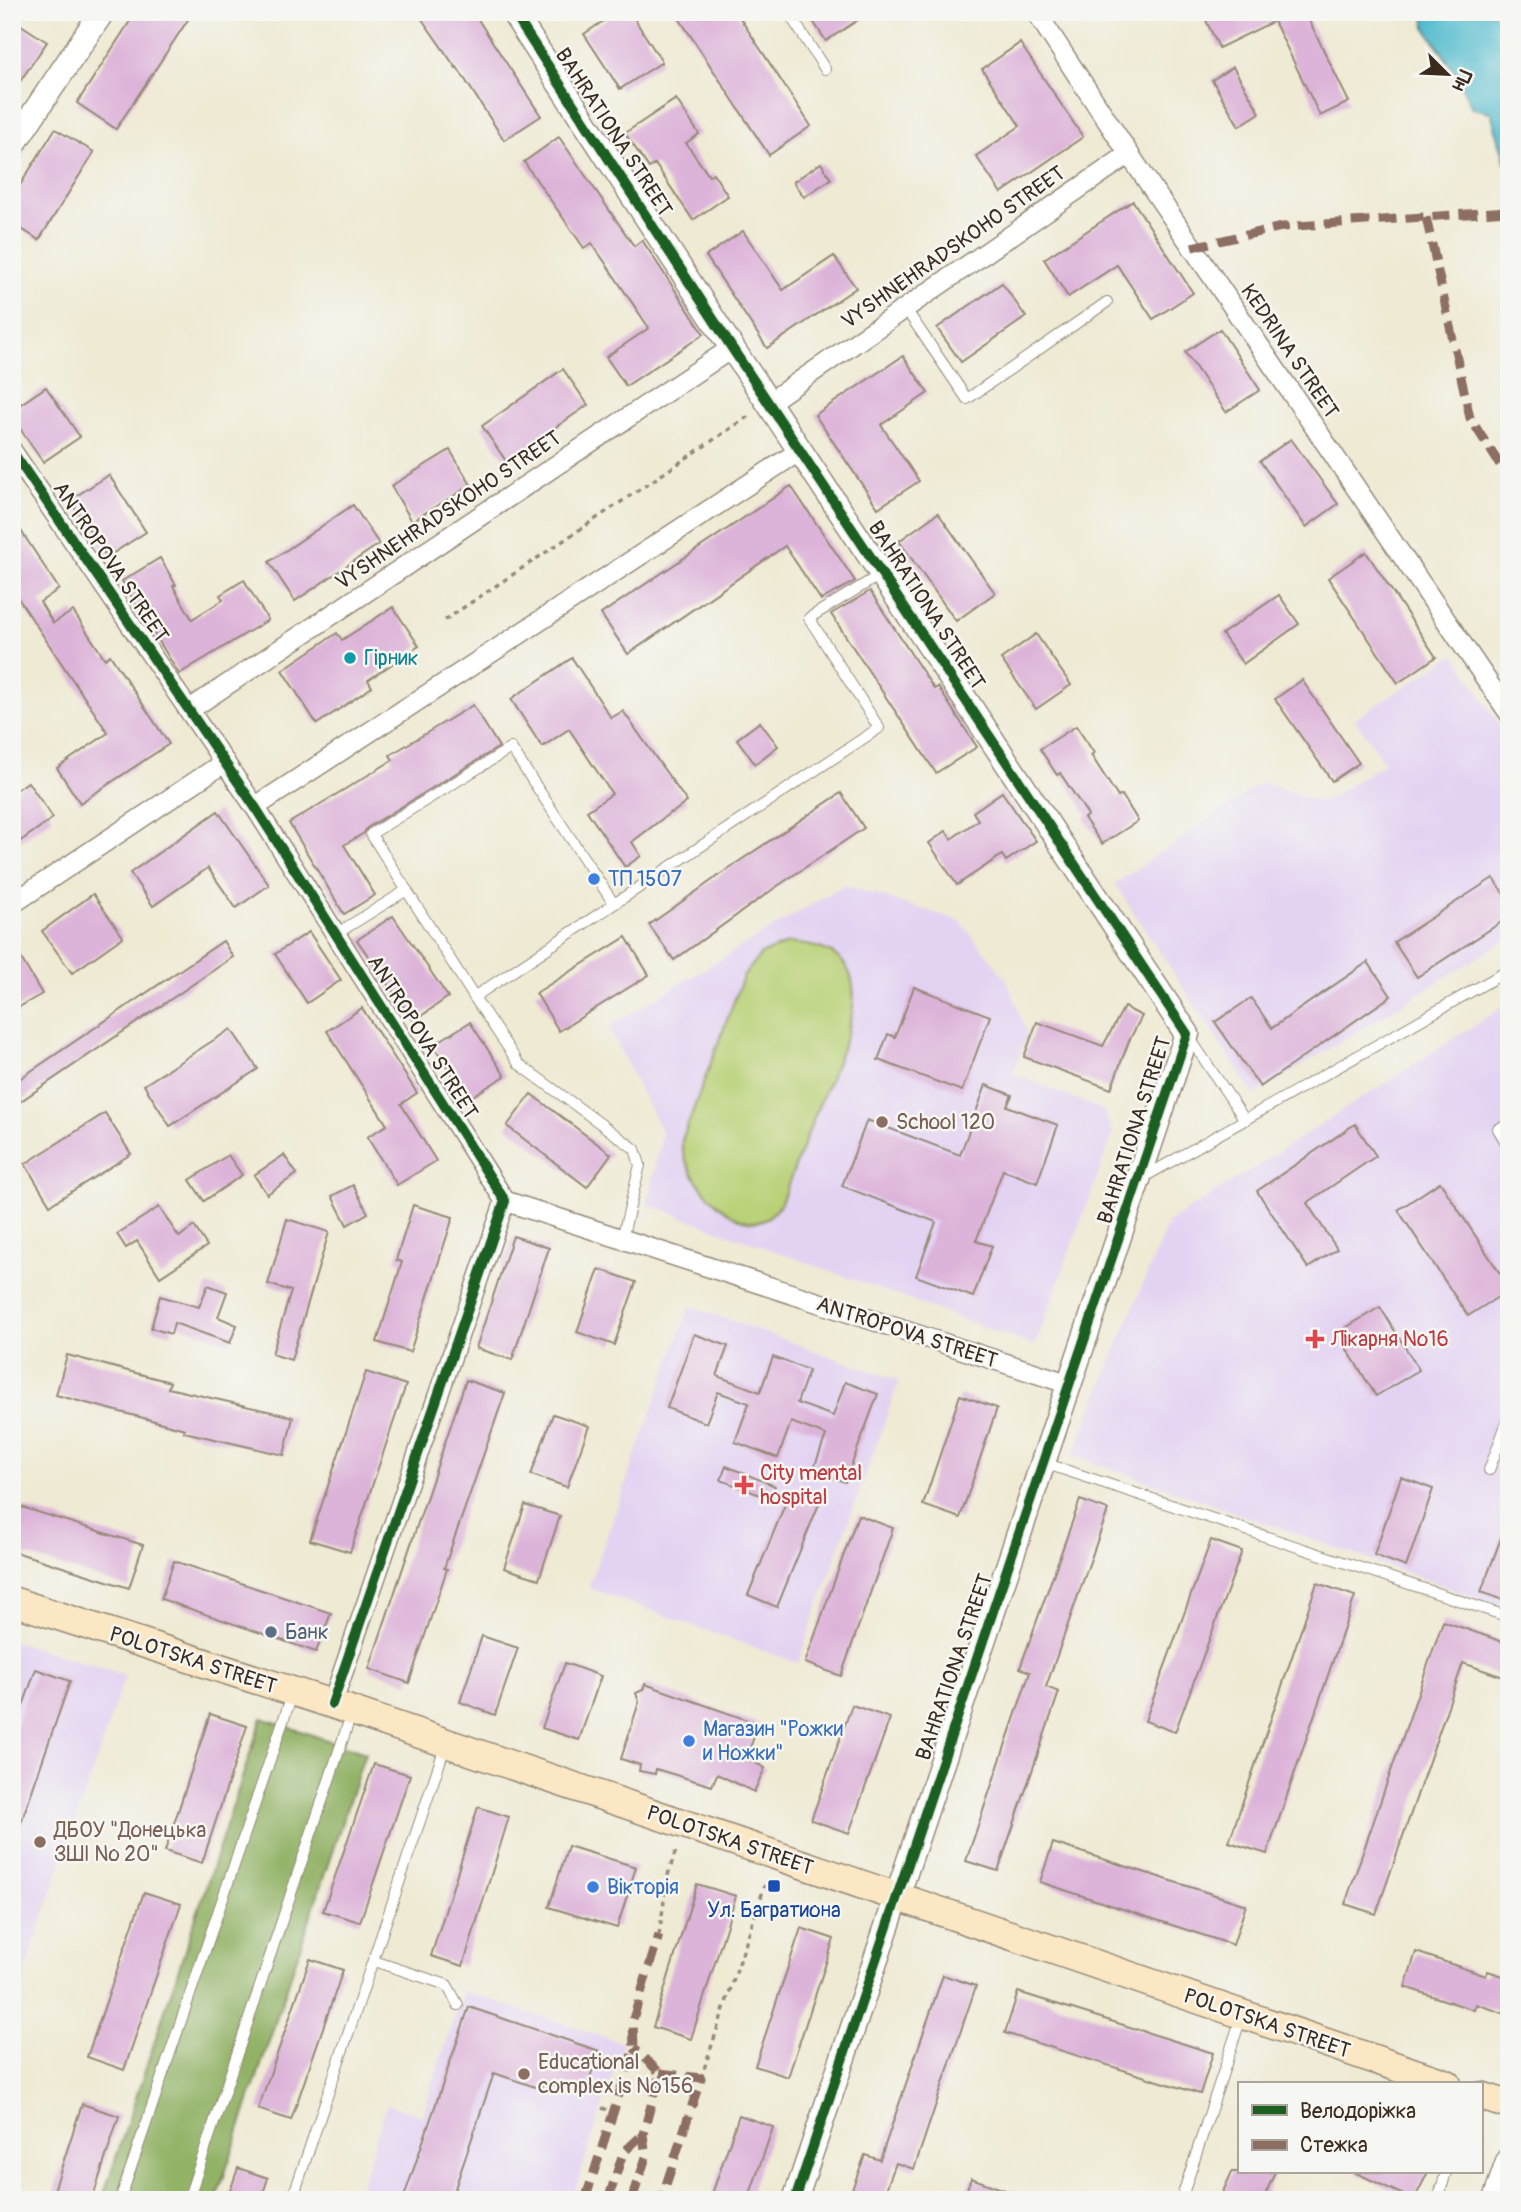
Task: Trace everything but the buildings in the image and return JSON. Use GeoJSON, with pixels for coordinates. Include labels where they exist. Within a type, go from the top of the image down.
{"type":"FeatureCollection","features":[{"type":"Feature","properties":{"kind":"main road","name":"POLOTSKA STREET"},"geometry":{"type":"LineString","coordinates":[[12,1601],[342,1708],[1441,2082]]}},
{"type":"Feature","properties":{"kind":"main road"},"geometry":{"type":"LineString","coordinates":[[1482,2096],[1509,2105]]}},
{"type":"Feature","properties":{"kind":"street"},"geometry":{"type":"LineString","coordinates":[[12,146],[102,12]]}},
{"type":"Feature","properties":{"kind":"street","name":"BAHRATIONA STREET"},"geometry":{"type":"LineString","coordinates":[[513,12],[768,403],[1187,1034],[794,2200]]}},
{"type":"Feature","properties":{"kind":"street","name":"KEDRINA STREET"},"geometry":{"type":"LineString","coordinates":[[1036,12],[1129,154],[1509,713]]}},
{"type":"Feature","properties":{"kind":"street","name":"VYSHNEHRADSKOHO STREET"},"geometry":{"type":"LineString","coordinates":[[768,403],[1129,154]]}},
{"type":"Feature","properties":{"kind":"street","name":"VYSHNEHRADSKOHO STREET"},"geometry":{"type":"LineString","coordinates":[[189,710],[732,348]]}},
{"type":"Feature","properties":{"kind":"street"},"geometry":{"type":"LineString","coordinates":[[256,807],[801,450]]}},
{"type":"Feature","properties":{"kind":"street","name":"ANTROPOVA STREET"},"geometry":{"type":"LineString","coordinates":[[12,452],[256,807],[505,1201],[1069,1384]]}},
{"type":"Feature","properties":{"kind":"street"},"geometry":{"type":"LineString","coordinates":[[12,904],[225,762]]}},
{"type":"Feature","properties":{"kind":"street"},"geometry":{"type":"LineString","coordinates":[[342,1708],[505,1201]]}},
{"type":"Feature","properties":{"kind":"street"},"geometry":{"type":"LineString","coordinates":[[1498,2199],[1509,2159]]}},
{"type":"Feature","properties":{"kind":"lane"},"geometry":{"type":"LineString","coordinates":[[788,12],[825,69]]}},
{"type":"Feature","properties":{"kind":"lane"},"geometry":{"type":"LineString","coordinates":[[905,309],[967,399],[1107,302]]}},
{"type":"Feature","properties":{"kind":"lane"},"geometry":{"type":"LineString","coordinates":[[474,997],[879,728],[809,618],[882,573]]}},
{"type":"Feature","properties":{"kind":"lane"},"geometry":{"type":"LineString","coordinates":[[614,904],[510,748],[371,834],[519,1064],[635,1149],[640,1165],[622,1239]]}},
{"type":"Feature","properties":{"kind":"lane"},"geometry":{"type":"LineString","coordinates":[[336,934],[407,890]]}},
{"type":"Feature","properties":{"kind":"lane"},"geometry":{"type":"LineString","coordinates":[[1138,1181],[1509,970]]}},
{"type":"Feature","properties":{"kind":"lane"},"geometry":{"type":"LineString","coordinates":[[1187,1034],[1245,1120]]}},
{"type":"Feature","properties":{"kind":"lane"},"geometry":{"type":"LineString","coordinates":[[1509,1124],[1498,1129],[1509,1147]]}},
{"type":"Feature","properties":{"kind":"lane"},"geometry":{"type":"LineString","coordinates":[[1489,1470],[1509,1417]]}},
{"type":"Feature","properties":{"kind":"lane"},"geometry":{"type":"LineString","coordinates":[[1043,1463],[1509,1617]]}},
{"type":"Feature","properties":{"kind":"lane"},"geometry":{"type":"LineString","coordinates":[[120,2200],[293,1692]]}},
{"type":"Feature","properties":{"kind":"lane"},"geometry":{"type":"LineString","coordinates":[[188,2200],[342,1708]]}},
{"type":"Feature","properties":{"kind":"lane"},"geometry":{"type":"LineString","coordinates":[[292,2200],[446,1744]]}},
{"type":"Feature","properties":{"kind":"lane"},"geometry":{"type":"LineString","coordinates":[[374,1961],[447,1984],[458,2005]]}},
{"type":"Feature","properties":{"kind":"lane"},"geometry":{"type":"LineString","coordinates":[[1181,2200],[1243,2015]]}},
{"type":"Feature","properties":{"kind":"lane"},"geometry":{"type":"LineString","coordinates":[[1438,2200],[1445,2174]]}},
{"type":"Feature","properties":{"kind":"path"},"geometry":{"type":"LineString","coordinates":[[445,620],[768,403]]}},
{"type":"Feature","properties":{"kind":"path"},"geometry":{"type":"LineString","coordinates":[[660,1935],[668,1875],[677,1847]]}},
{"type":"Feature","properties":{"kind":"path"},"geometry":{"type":"LineString","coordinates":[[701,2078],[765,1885]]}},
{"type":"Feature","properties":{"kind":"path"},"geometry":{"type":"LineString","coordinates":[[602,2108],[613,2112]]}},
{"type":"Feature","properties":{"kind":"shaded area"},"geometry":{"type":"Polygon","coordinates":[[[1455,654],[1509,741],[1509,938],[1254,1095],[1115,884],[1262,782],[1323,803],[1384,763],[1355,719],[1455,654]]]}},
{"type":"Feature","properties":{"kind":"shaded area","name":"School 120"},"geometry":{"type":"Polygon","coordinates":[[[844,885],[960,921],[1007,980],[1027,1033],[1013,1074],[1103,1110],[1113,1134],[1035,1346],[647,1204],[662,1133],[608,1027],[844,885]]]}},
{"type":"Feature","properties":{"kind":"shaded area","name":"Лікарня №16"},"geometry":{"type":"Polygon","coordinates":[[[1509,1003],[1509,1609],[1073,1455],[1168,1223],[1509,1003]]]}},
{"type":"Feature","properties":{"kind":"shaded area","name":"City mental hospital"},"geometry":{"type":"Polygon","coordinates":[[[690,1306],[899,1381],[798,1663],[588,1588],[690,1306]]]}},
{"type":"Feature","properties":{"kind":"shaded area","name":"ДБОУ \"Донецька ЗШІ № 20\""},"geometry":{"type":"Polygon","coordinates":[[[12,1641],[125,1675],[12,2010],[12,1641]]]}},
{"type":"Feature","properties":{"kind":"shaded area","name":"Educational complex is №156"},"geometry":{"type":"Polygon","coordinates":[[[463,1991],[623,2043],[572,2200],[356,2200],[387,2104],[422,2116],[463,1991]]]}},
{"type":"Feature","properties":{"kind":"green space"},"geometry":{"type":"Polygon","coordinates":[[[789,943],[828,951],[843,962],[852,981],[852,1010],[838,1061],[780,1205],[766,1219],[750,1222],[736,1217],[709,1196],[689,1167],[683,1153],[682,1140],[743,977],[761,954],[789,943]]]}},
{"type":"Feature","properties":{"kind":"green space"},"geometry":{"type":"Polygon","coordinates":[[[262,1718],[365,1753],[216,2200],[102,2200],[262,1718]]]}},
{"type":"Feature","properties":{"kind":"water"},"geometry":{"type":"Polygon","coordinates":[[[1423,12],[1509,12],[1509,166],[1506,165],[1491,112],[1472,108],[1458,77],[1426,28],[1423,12]]]}},
{"type":"Feature","properties":{"kind":"marked path"},"geometry":{"type":"LineString","coordinates":[[1192,247],[1282,227],[1509,211]]}},
{"type":"Feature","properties":{"kind":"marked path"},"geometry":{"type":"LineString","coordinates":[[1426,217],[1470,418],[1509,479]]}},
{"type":"Feature","properties":{"kind":"marked path"},"geometry":{"type":"LineString","coordinates":[[585,2200],[634,2048],[633,2019],[659,1935]]}},
{"type":"Feature","properties":{"kind":"marked path"},"geometry":{"type":"LineString","coordinates":[[632,2200],[646,2157],[643,2134],[660,2073],[634,2048]]}},
{"type":"Feature","properties":{"kind":"marked path"},"geometry":{"type":"LineString","coordinates":[[660,2073],[701,2078],[661,2200]]}},
{"type":"Feature","properties":{"kind":"marked path"},"geometry":{"type":"LineString","coordinates":[[608,2200],[623,2153],[643,2134]]}},
{"type":"Feature","properties":{"kind":"cycle path"},"geometry":{"type":"LineString","coordinates":[[513,12],[732,348],[1187,1034],[795,2200]]}},
{"type":"Feature","properties":{"kind":"cycle path"},"geometry":{"type":"LineString","coordinates":[[12,451],[255,807],[505,1201],[332,1704]]}},
{"type":"Feature","properties":{"kind":"place","name":"Гірник"},"geometry":{"type":"Point","coordinates":[350,658]}},
{"type":"Feature","properties":{"kind":"place","name":"ТП 1507"},"geometry":{"type":"Point","coordinates":[594,879]}},
{"type":"Feature","properties":{"kind":"place","name":"School 120"},"geometry":{"type":"Point","coordinates":[882,1122]}},
{"type":"Feature","properties":{"kind":"place","name":"Лікарня №16"},"geometry":{"type":"Point","coordinates":[1315,1339]}},
{"type":"Feature","properties":{"kind":"place","name":"City mental hospital"},"geometry":{"type":"Point","coordinates":[744,1485]}},
{"type":"Feature","properties":{"kind":"place","name":"Банк"},"geometry":{"type":"Point","coordinates":[271,1632]}},
{"type":"Feature","properties":{"kind":"place","name":"Магазин \"Рожки и Ножки\""},"geometry":{"type":"Point","coordinates":[689,1741]}},
{"type":"Feature","properties":{"kind":"place","name":"ДБОУ \"Донецька ЗШІ № 20\""},"geometry":{"type":"Point","coordinates":[40,1842]}},
{"type":"Feature","properties":{"kind":"place","name":"Ул. Багратиона"},"geometry":{"type":"Point","coordinates":[774,1886]}},
{"type":"Feature","properties":{"kind":"place","name":"Вікторія"},"geometry":{"type":"Point","coordinates":[593,1887]}},
{"type":"Feature","properties":{"kind":"place","name":"Educational complex is №156"},"geometry":{"type":"Point","coordinates":[524,2074]}}]}
